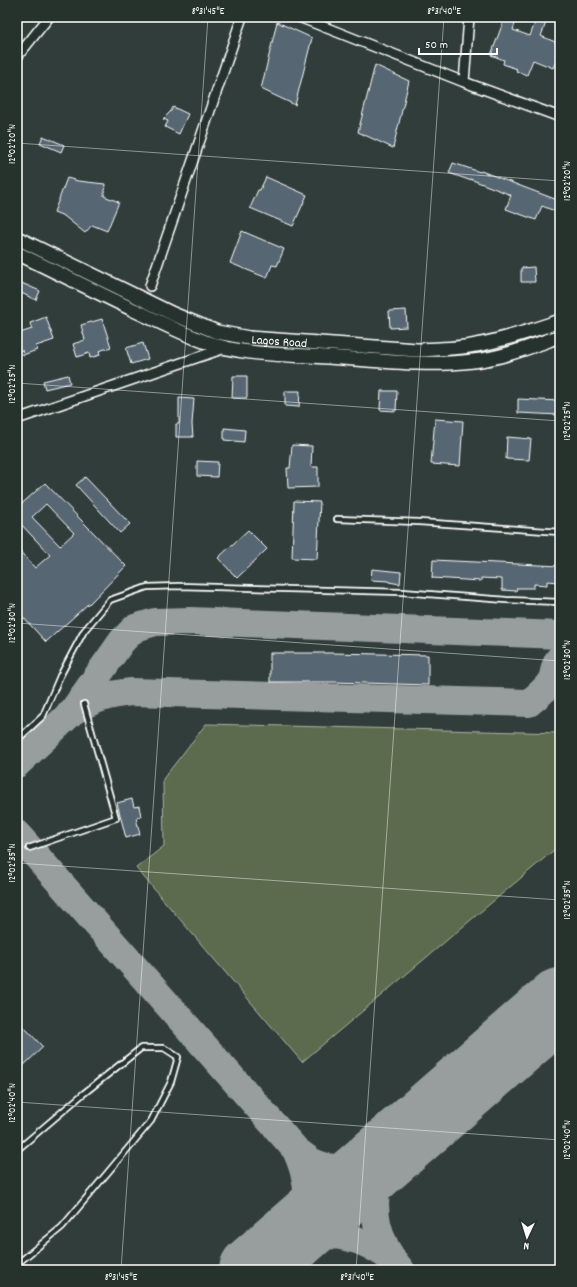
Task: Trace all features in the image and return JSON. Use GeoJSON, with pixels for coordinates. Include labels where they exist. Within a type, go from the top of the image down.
{"type":"FeatureCollection","features":[{"type":"Feature","properties":{"kind":"main road","name":"Lagos Road"},"geometry":{"type":"LineString","coordinates":[[17,238],[173,314],[217,332],[243,337],[291,342],[417,350],[445,349],[476,345],[520,334],[560,321]]}},
{"type":"Feature","properties":{"kind":"main road","name":"Lagos Road"},"geometry":{"type":"LineString","coordinates":[[17,253],[172,328],[225,348],[257,352],[396,362],[451,363],[497,357],[560,336]]}},
{"type":"Feature","properties":{"kind":"street"},"geometry":{"type":"LineString","coordinates":[[17,57],[49,17]]}},
{"type":"Feature","properties":{"kind":"street"},"geometry":{"type":"LineString","coordinates":[[150,286],[242,17]]}},
{"type":"Feature","properties":{"kind":"street"},"geometry":{"type":"LineString","coordinates":[[299,17],[464,82],[560,117]]}},
{"type":"Feature","properties":{"kind":"street"},"geometry":{"type":"LineString","coordinates":[[464,82],[470,17]]}},
{"type":"Feature","properties":{"kind":"street"},"geometry":{"type":"LineString","coordinates":[[17,419],[225,348]]}},
{"type":"Feature","properties":{"kind":"lane"},"geometry":{"type":"LineString","coordinates":[[337,519],[419,522],[560,532]]}},
{"type":"Feature","properties":{"kind":"lane"},"geometry":{"type":"LineString","coordinates":[[17,740],[43,716],[60,676],[84,631],[110,600],[147,588],[179,586],[402,592],[506,600],[560,602]]}},
{"type":"Feature","properties":{"kind":"lane"},"geometry":{"type":"LineString","coordinates":[[29,848],[116,818],[84,704]]}},
{"type":"Feature","properties":{"kind":"lane"},"geometry":{"type":"LineString","coordinates":[[17,1150],[83,1094],[141,1048],[164,1048],[178,1057],[171,1082],[151,1121],[62,1227],[17,1264]]}},
{"type":"Feature","properties":{"kind":"green space"},"geometry":{"type":"Polygon","coordinates":[[[206,724],[560,733],[560,845],[302,1062],[136,868],[164,846],[163,779],[206,724]]]}},
{"type":"Feature","properties":{"kind":"building"},"geometry":{"type":"Polygon","coordinates":[[[505,17],[517,17],[513,30],[530,36],[537,17],[548,17],[541,36],[560,44],[560,53],[553,68],[533,60],[527,75],[516,71],[517,69],[503,64],[504,60],[491,55],[505,17]]]}},
{"type":"Feature","properties":{"kind":"building"},"geometry":{"type":"Polygon","coordinates":[[[277,22],[312,38],[295,105],[261,89],[277,22]]]}},
{"type":"Feature","properties":{"kind":"building"},"geometry":{"type":"Polygon","coordinates":[[[375,65],[409,81],[393,148],[358,132],[375,65]]]}},
{"type":"Feature","properties":{"kind":"building"},"geometry":{"type":"Polygon","coordinates":[[[173,107],[188,114],[179,134],[165,127],[168,121],[163,119],[173,107]]]}},
{"type":"Feature","properties":{"kind":"building"},"geometry":{"type":"Polygon","coordinates":[[[43,136],[64,145],[61,152],[40,143],[43,136]]]}},
{"type":"Feature","properties":{"kind":"building"},"geometry":{"type":"Polygon","coordinates":[[[453,163],[480,172],[481,171],[560,201],[560,213],[542,206],[536,220],[506,209],[511,195],[470,179],[469,180],[449,173],[453,163]]]}},
{"type":"Feature","properties":{"kind":"building"},"geometry":{"type":"Polygon","coordinates":[[[266,177],[307,195],[293,226],[250,208],[266,177]]]}},
{"type":"Feature","properties":{"kind":"building"},"geometry":{"type":"Polygon","coordinates":[[[67,178],[78,181],[105,184],[104,196],[119,202],[107,231],[92,225],[85,233],[64,216],[54,212],[67,178]]]}},
{"type":"Feature","properties":{"kind":"building"},"geometry":{"type":"Polygon","coordinates":[[[242,231],[284,249],[277,266],[272,265],[267,278],[230,263],[242,231]]]}},
{"type":"Feature","properties":{"kind":"building"},"geometry":{"type":"Polygon","coordinates":[[[534,267],[535,282],[521,282],[521,268],[534,267]]]}},
{"type":"Feature","properties":{"kind":"building"},"geometry":{"type":"Polygon","coordinates":[[[17,281],[40,291],[36,300],[17,291],[17,281]]]}},
{"type":"Feature","properties":{"kind":"building"},"geometry":{"type":"Polygon","coordinates":[[[406,310],[407,327],[390,328],[389,311],[406,310]]]}},
{"type":"Feature","properties":{"kind":"building"},"geometry":{"type":"Polygon","coordinates":[[[46,317],[54,340],[36,346],[37,350],[23,355],[22,350],[17,352],[17,334],[32,329],[30,323],[46,317]]]}},
{"type":"Feature","properties":{"kind":"building"},"geometry":{"type":"Polygon","coordinates":[[[102,319],[111,347],[99,351],[100,355],[90,358],[89,353],[77,357],[73,344],[85,340],[81,325],[102,319]]]}},
{"type":"Feature","properties":{"kind":"building"},"geometry":{"type":"Polygon","coordinates":[[[143,343],[148,359],[131,364],[126,348],[143,343]]]}},
{"type":"Feature","properties":{"kind":"building"},"geometry":{"type":"Polygon","coordinates":[[[68,375],[70,383],[45,389],[43,381],[68,375]]]}},
{"type":"Feature","properties":{"kind":"building"},"geometry":{"type":"Polygon","coordinates":[[[233,376],[247,376],[247,398],[232,398],[233,376]]]}},
{"type":"Feature","properties":{"kind":"building"},"geometry":{"type":"Polygon","coordinates":[[[285,391],[300,391],[299,407],[285,406],[285,391]]]}},
{"type":"Feature","properties":{"kind":"building"},"geometry":{"type":"Polygon","coordinates":[[[381,391],[397,391],[396,411],[380,410],[381,391]]]}},
{"type":"Feature","properties":{"kind":"building"},"geometry":{"type":"Polygon","coordinates":[[[179,398],[194,399],[192,424],[193,437],[176,437],[176,424],[179,424],[179,398]]]}},
{"type":"Feature","properties":{"kind":"building"},"geometry":{"type":"Polygon","coordinates":[[[518,399],[560,401],[560,415],[518,413],[518,399]]]}},
{"type":"Feature","properties":{"kind":"building"},"geometry":{"type":"Polygon","coordinates":[[[435,419],[463,421],[460,466],[431,464],[435,419]]]}},
{"type":"Feature","properties":{"kind":"building"},"geometry":{"type":"Polygon","coordinates":[[[224,428],[245,430],[244,442],[224,440],[224,428]]]}},
{"type":"Feature","properties":{"kind":"building"},"geometry":{"type":"Polygon","coordinates":[[[507,437],[531,439],[529,460],[506,459],[507,437]]]}},
{"type":"Feature","properties":{"kind":"building"},"geometry":{"type":"Polygon","coordinates":[[[292,445],[312,446],[311,467],[318,467],[318,487],[288,488],[287,468],[290,468],[292,445]]]}},
{"type":"Feature","properties":{"kind":"building"},"geometry":{"type":"Polygon","coordinates":[[[197,461],[218,462],[217,477],[197,476],[197,461]]]}},
{"type":"Feature","properties":{"kind":"building"},"geometry":{"type":"Polygon","coordinates":[[[85,477],[130,524],[120,533],[76,485],[85,477]]]}},
{"type":"Feature","properties":{"kind":"building"},"geometry":{"type":"Polygon","coordinates":[[[45,483],[126,566],[89,604],[46,642],[23,617],[17,622],[17,548],[35,568],[50,555],[17,520],[17,508],[45,483]],[[46,504],[32,517],[60,546],[74,533],[46,504]]]}},
{"type":"Feature","properties":{"kind":"building"},"geometry":{"type":"Polygon","coordinates":[[[294,501],[320,502],[317,559],[292,558],[294,501]]]}},
{"type":"Feature","properties":{"kind":"building"},"geometry":{"type":"Polygon","coordinates":[[[248,530],[267,549],[237,578],[218,558],[248,530]]]}},
{"type":"Feature","properties":{"kind":"building"},"geometry":{"type":"Polygon","coordinates":[[[433,560],[560,566],[560,582],[547,581],[547,585],[534,584],[534,588],[517,588],[516,591],[502,590],[502,579],[481,578],[481,581],[432,578],[433,560]]]}},
{"type":"Feature","properties":{"kind":"building"},"geometry":{"type":"Polygon","coordinates":[[[372,569],[401,572],[400,584],[389,581],[371,580],[372,569]]]}},
{"type":"Feature","properties":{"kind":"building"},"geometry":{"type":"Polygon","coordinates":[[[270,653],[428,655],[428,685],[334,682],[270,682],[270,653]]]}},
{"type":"Feature","properties":{"kind":"building"},"geometry":{"type":"Polygon","coordinates":[[[132,799],[134,807],[139,806],[141,816],[136,818],[140,834],[126,838],[117,803],[132,799]]]}},
{"type":"Feature","properties":{"kind":"building"},"geometry":{"type":"Polygon","coordinates":[[[17,1022],[22,1028],[24,1027],[43,1047],[22,1067],[17,1062],[17,1022]]]}},
{"type":"Feature","properties":{"kind":"taxiway"},"geometry":{"type":"LineString","coordinates":[[17,764],[72,712],[122,641],[135,628],[155,622],[190,621],[560,635]]}},
{"type":"Feature","properties":{"kind":"taxiway"},"geometry":{"type":"LineString","coordinates":[[72,712],[100,698],[131,692],[529,703],[550,683],[560,658]]}},
{"type":"Feature","properties":{"kind":"taxiway"},"geometry":{"type":"LineString","coordinates":[[17,834],[296,1150],[311,1161],[332,1168],[352,1167],[371,1160],[390,1150]]}},
{"type":"Feature","properties":{"kind":"taxiway"},"geometry":{"type":"LineString","coordinates":[[397,1146],[382,1172],[375,1198],[375,1211],[381,1237],[393,1260],[401,1270]]}},
{"type":"Feature","properties":{"kind":"taxiway"},"geometry":{"type":"LineString","coordinates":[[290,1238],[304,1213],[307,1195],[307,1186],[303,1168],[296,1150]]}},
{"type":"Feature","properties":{"kind":"taxiway"},"geometry":{"type":"LineString","coordinates":[[273,1253],[292,1243],[309,1238],[334,1235],[346,1237],[370,1246],[393,1260]]}},
{"type":"Feature","properties":{"kind":"runway"},"geometry":{"type":"LineString","coordinates":[[254,1270],[560,1003]]}}]}
